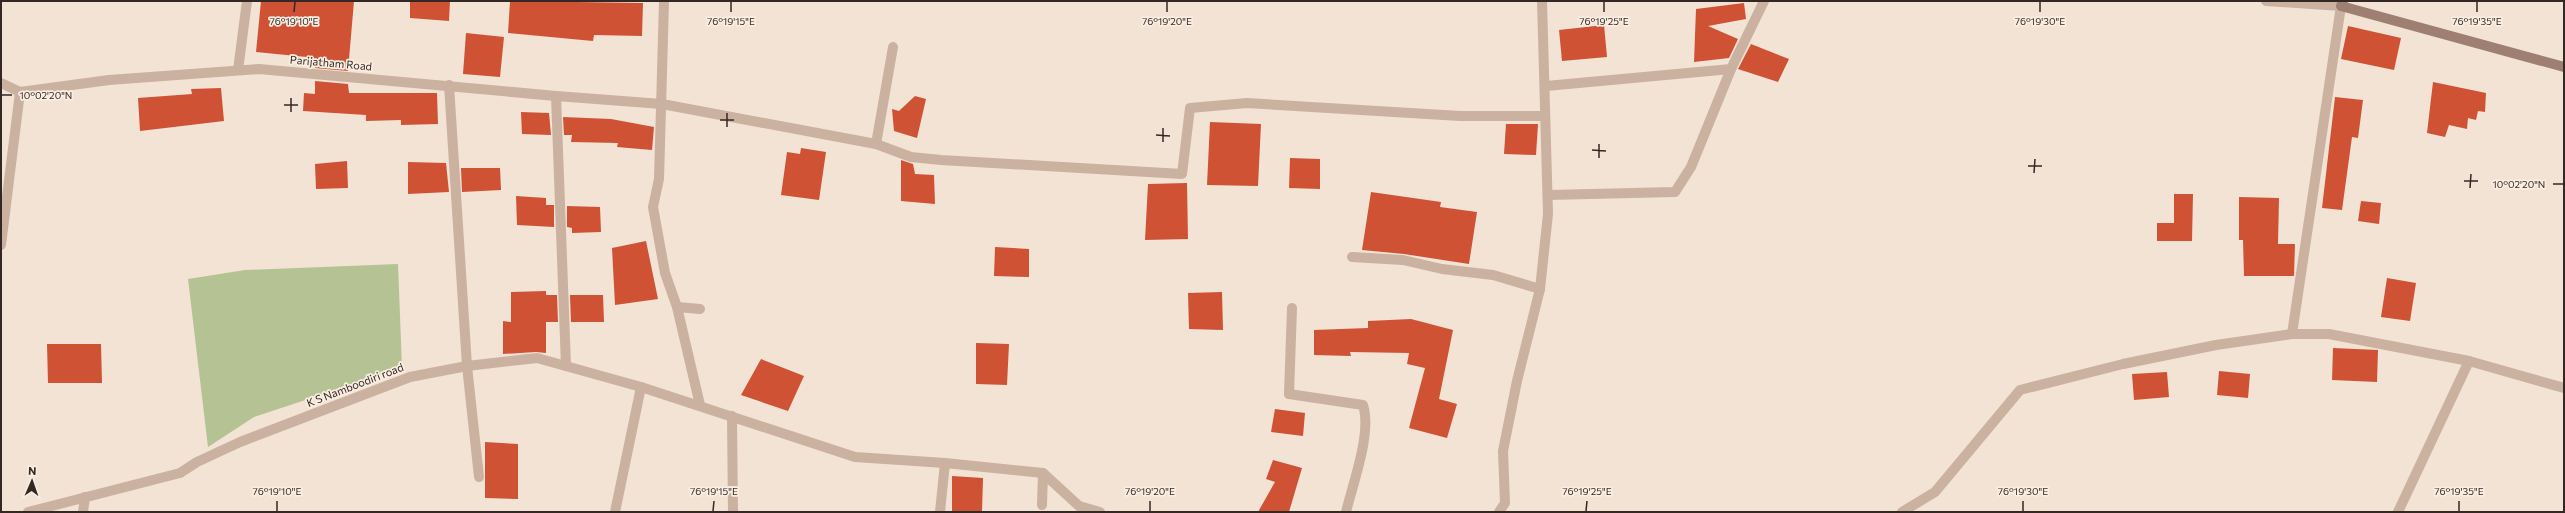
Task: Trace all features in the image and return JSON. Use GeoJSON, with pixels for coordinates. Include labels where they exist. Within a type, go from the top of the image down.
{"type":"FeatureCollection","features":[{"type":"Feature","properties":{"kind":"main road"},"geometry":{"type":"LineString","coordinates":[[2342,4],[2564,67]]}},
{"type":"Feature","properties":{"kind":"street"},"geometry":{"type":"LineString","coordinates":[[238,70],[247,1]]}},
{"type":"Feature","properties":{"kind":"street"},"geometry":{"type":"LineString","coordinates":[[664,1],[659,179],[653,207],[665,273],[677,307],[700,405]]}},
{"type":"Feature","properties":{"kind":"street"},"geometry":{"type":"LineString","coordinates":[[1499,512],[1505,502],[1503,451],[1517,380],[1540,289],[1548,214],[1544,116],[1546,86],[1542,1]]}},
{"type":"Feature","properties":{"kind":"street"},"geometry":{"type":"LineString","coordinates":[[1548,195],[1675,192],[1691,167],[1731,69],[1764,1]]}},
{"type":"Feature","properties":{"kind":"street"},"geometry":{"type":"LineString","coordinates":[[2266,1],[2342,4],[2292,334]]}},
{"type":"Feature","properties":{"kind":"street"},"geometry":{"type":"LineString","coordinates":[[876,144],[893,47]]}},
{"type":"Feature","properties":{"kind":"street","name":"Parijatham Road"},"geometry":{"type":"LineString","coordinates":[[20,92],[109,80],[259,69],[449,85],[556,96],[662,104],[876,144],[911,157],[1182,174],[1190,108],[1246,104],[1460,116],[1544,116]]}},
{"type":"Feature","properties":{"kind":"street"},"geometry":{"type":"LineString","coordinates":[[1546,86],[1731,69]]}},
{"type":"Feature","properties":{"kind":"street"},"geometry":{"type":"LineString","coordinates":[[1,83],[20,92],[1,245]]}},
{"type":"Feature","properties":{"kind":"street"},"geometry":{"type":"LineString","coordinates":[[449,85],[467,366],[479,477]]}},
{"type":"Feature","properties":{"kind":"street"},"geometry":{"type":"LineString","coordinates":[[556,96],[566,366]]}},
{"type":"Feature","properties":{"kind":"street"},"geometry":{"type":"LineString","coordinates":[[1352,256],[1403,260],[1442,269],[1493,275],[1540,289]]}},
{"type":"Feature","properties":{"kind":"street"},"geometry":{"type":"LineString","coordinates":[[677,307],[700,309]]}},
{"type":"Feature","properties":{"kind":"street"},"geometry":{"type":"LineString","coordinates":[[1292,308],[1288,394],[1363,405],[1366,412],[1363,441],[1346,512]]}},
{"type":"Feature","properties":{"kind":"street"},"geometry":{"type":"LineString","coordinates":[[1902,512],[1935,492],[2020,390],[2123,364],[2216,345],[2292,334],[2329,334],[2469,361],[2564,388]]}},
{"type":"Feature","properties":{"kind":"street","name":"K S Namboodiri road"},"geometry":{"type":"LineString","coordinates":[[28,512],[180,473],[197,462],[240,442],[410,377],[467,366],[537,358],[700,405],[855,457],[944,463],[1044,473]]}},
{"type":"Feature","properties":{"kind":"street"},"geometry":{"type":"LineString","coordinates":[[2398,512],[2469,361]]}},
{"type":"Feature","properties":{"kind":"street"},"geometry":{"type":"LineString","coordinates":[[615,512],[641,387]]}},
{"type":"Feature","properties":{"kind":"street"},"geometry":{"type":"LineString","coordinates":[[732,416],[733,512]]}},
{"type":"Feature","properties":{"kind":"street"},"geometry":{"type":"LineString","coordinates":[[940,512],[944,463]]}},
{"type":"Feature","properties":{"kind":"street"},"geometry":{"type":"LineString","coordinates":[[1042,505],[1044,473]]}},
{"type":"Feature","properties":{"kind":"street"},"geometry":{"type":"LineString","coordinates":[[1044,473],[1079,506],[1100,512]]}},
{"type":"Feature","properties":{"kind":"street"},"geometry":{"type":"LineString","coordinates":[[84,512],[85,497]]}},
{"type":"Feature","properties":{"kind":"green space"},"geometry":{"type":"Polygon","coordinates":[[[398,264],[402,368],[254,417],[208,447],[188,279],[245,270],[398,264]]]}},
{"type":"Feature","properties":{"kind":"building"},"geometry":{"type":"Polygon","coordinates":[[[261,1],[354,1],[348,71],[315,68],[315,60],[307,60],[307,57],[256,52],[261,1]]]}},
{"type":"Feature","properties":{"kind":"building"},"geometry":{"type":"Polygon","coordinates":[[[410,1],[450,1],[449,21],[410,18],[410,1]]]}},
{"type":"Feature","properties":{"kind":"building"},"geometry":{"type":"Polygon","coordinates":[[[510,1],[643,3],[642,36],[594,35],[593,41],[508,33],[510,1]]]}},
{"type":"Feature","properties":{"kind":"building"},"geometry":{"type":"Polygon","coordinates":[[[1744,3],[1746,19],[1708,26],[1738,39],[1729,58],[1694,62],[1696,9],[1744,3]]]}},
{"type":"Feature","properties":{"kind":"building"},"geometry":{"type":"Polygon","coordinates":[[[1604,25],[1607,57],[1562,61],[1559,30],[1604,25]]]}},
{"type":"Feature","properties":{"kind":"building"},"geometry":{"type":"Polygon","coordinates":[[[2348,26],[2401,38],[2394,70],[2341,59],[2348,26]]]}},
{"type":"Feature","properties":{"kind":"building"},"geometry":{"type":"Polygon","coordinates":[[[466,33],[504,37],[500,77],[463,74],[466,33]]]}},
{"type":"Feature","properties":{"kind":"building"},"geometry":{"type":"Polygon","coordinates":[[[1751,44],[1789,59],[1778,82],[1738,69],[1751,44]]]}},
{"type":"Feature","properties":{"kind":"building"},"geometry":{"type":"Polygon","coordinates":[[[315,81],[348,84],[349,93],[437,93],[438,124],[401,125],[401,120],[366,121],[366,115],[303,111],[304,93],[315,94],[315,81]]]}},
{"type":"Feature","properties":{"kind":"building"},"geometry":{"type":"Polygon","coordinates":[[[2433,82],[2486,93],[2485,112],[2478,111],[2476,120],[2468,118],[2467,129],[2449,125],[2445,137],[2427,133],[2433,82]]]}},
{"type":"Feature","properties":{"kind":"building"},"geometry":{"type":"Polygon","coordinates":[[[221,88],[224,121],[140,131],[138,98],[192,94],[191,89],[221,88]]]}},
{"type":"Feature","properties":{"kind":"building"},"geometry":{"type":"Polygon","coordinates":[[[915,96],[926,99],[917,138],[894,131],[892,109],[899,111],[915,96]]]}},
{"type":"Feature","properties":{"kind":"building"},"geometry":{"type":"Polygon","coordinates":[[[2335,97],[2363,100],[2358,138],[2352,137],[2342,210],[2322,208],[2335,97]]]}},
{"type":"Feature","properties":{"kind":"building"},"geometry":{"type":"Polygon","coordinates":[[[521,112],[549,113],[551,135],[522,134],[521,112]]]}},
{"type":"Feature","properties":{"kind":"building"},"geometry":{"type":"Polygon","coordinates":[[[563,117],[611,119],[654,127],[652,150],[617,147],[618,143],[571,142],[572,135],[564,135],[563,117]]]}},
{"type":"Feature","properties":{"kind":"building"},"geometry":{"type":"Polygon","coordinates":[[[1210,122],[1261,124],[1258,186],[1207,185],[1210,122]]]}},
{"type":"Feature","properties":{"kind":"building"},"geometry":{"type":"Polygon","coordinates":[[[1506,124],[1538,124],[1536,155],[1504,154],[1506,124]]]}},
{"type":"Feature","properties":{"kind":"building"},"geometry":{"type":"Polygon","coordinates":[[[801,148],[826,152],[819,200],[781,195],[787,152],[800,154],[801,148]]]}},
{"type":"Feature","properties":{"kind":"building"},"geometry":{"type":"Polygon","coordinates":[[[1290,158],[1320,159],[1320,189],[1289,188],[1290,158]]]}},
{"type":"Feature","properties":{"kind":"building"},"geometry":{"type":"Polygon","coordinates":[[[901,160],[913,164],[915,174],[934,175],[935,204],[901,201],[901,160]]]}},
{"type":"Feature","properties":{"kind":"building"},"geometry":{"type":"Polygon","coordinates":[[[347,161],[348,188],[316,189],[315,164],[347,161]]]}},
{"type":"Feature","properties":{"kind":"building"},"geometry":{"type":"Polygon","coordinates":[[[408,162],[446,163],[449,192],[408,194],[408,162]]]}},
{"type":"Feature","properties":{"kind":"building"},"geometry":{"type":"Polygon","coordinates":[[[461,168],[500,168],[501,190],[462,192],[461,168]]]}},
{"type":"Feature","properties":{"kind":"building"},"geometry":{"type":"Polygon","coordinates":[[[1187,183],[1188,239],[1145,240],[1148,184],[1187,183]]]}},
{"type":"Feature","properties":{"kind":"building"},"geometry":{"type":"Polygon","coordinates":[[[1371,192],[1441,202],[1440,207],[1477,212],[1469,264],[1404,254],[1362,250],[1371,192]]]}},
{"type":"Feature","properties":{"kind":"building"},"geometry":{"type":"Polygon","coordinates":[[[2174,194],[2193,194],[2192,241],[2157,241],[2157,223],[2174,223],[2174,194]]]}},
{"type":"Feature","properties":{"kind":"building"},"geometry":{"type":"Polygon","coordinates":[[[516,196],[546,198],[546,205],[554,205],[554,227],[517,225],[516,196]]]}},
{"type":"Feature","properties":{"kind":"building"},"geometry":{"type":"Polygon","coordinates":[[[2239,197],[2279,198],[2278,244],[2295,244],[2294,276],[2244,276],[2243,240],[2239,240],[2239,197]]]}},
{"type":"Feature","properties":{"kind":"building"},"geometry":{"type":"Polygon","coordinates":[[[2361,201],[2381,203],[2379,224],[2358,221],[2361,201]]]}},
{"type":"Feature","properties":{"kind":"building"},"geometry":{"type":"Polygon","coordinates":[[[567,206],[600,207],[601,232],[572,233],[572,228],[567,227],[567,206]]]}},
{"type":"Feature","properties":{"kind":"building"},"geometry":{"type":"Polygon","coordinates":[[[646,241],[658,299],[615,305],[612,248],[646,241]]]}},
{"type":"Feature","properties":{"kind":"building"},"geometry":{"type":"Polygon","coordinates":[[[995,247],[1029,249],[1029,277],[994,276],[995,247]]]}},
{"type":"Feature","properties":{"kind":"building"},"geometry":{"type":"Polygon","coordinates":[[[2387,278],[2416,283],[2410,321],[2381,317],[2387,278]]]}},
{"type":"Feature","properties":{"kind":"building"},"geometry":{"type":"Polygon","coordinates":[[[546,291],[546,295],[557,295],[558,322],[546,322],[546,353],[536,352],[503,354],[503,321],[511,322],[511,292],[546,291]]]}},
{"type":"Feature","properties":{"kind":"building"},"geometry":{"type":"Polygon","coordinates":[[[1222,292],[1223,330],[1189,329],[1188,293],[1222,292]]]}},
{"type":"Feature","properties":{"kind":"building"},"geometry":{"type":"Polygon","coordinates":[[[570,295],[603,295],[604,322],[571,322],[570,295]]]}},
{"type":"Feature","properties":{"kind":"building"},"geometry":{"type":"Polygon","coordinates":[[[1411,319],[1453,330],[1439,399],[1457,404],[1447,438],[1409,428],[1425,368],[1407,364],[1409,353],[1350,352],[1351,356],[1314,355],[1314,330],[1368,328],[1368,321],[1411,319]]]}},
{"type":"Feature","properties":{"kind":"building"},"geometry":{"type":"Polygon","coordinates":[[[976,343],[1009,344],[1007,385],[976,384],[976,343]]]}},
{"type":"Feature","properties":{"kind":"building"},"geometry":{"type":"Polygon","coordinates":[[[47,344],[101,344],[102,383],[48,383],[47,344]]]}},
{"type":"Feature","properties":{"kind":"building"},"geometry":{"type":"Polygon","coordinates":[[[2333,348],[2378,350],[2377,382],[2332,380],[2333,348]]]}},
{"type":"Feature","properties":{"kind":"building"},"geometry":{"type":"Polygon","coordinates":[[[761,359],[804,376],[788,411],[741,395],[761,359]]]}},
{"type":"Feature","properties":{"kind":"building"},"geometry":{"type":"Polygon","coordinates":[[[2219,371],[2250,374],[2248,398],[2217,395],[2219,371]]]}},
{"type":"Feature","properties":{"kind":"building"},"geometry":{"type":"Polygon","coordinates":[[[2167,372],[2169,397],[2134,400],[2132,374],[2167,372]]]}},
{"type":"Feature","properties":{"kind":"building"},"geometry":{"type":"Polygon","coordinates":[[[1275,409],[1305,413],[1303,436],[1271,432],[1275,409]]]}},
{"type":"Feature","properties":{"kind":"building"},"geometry":{"type":"Polygon","coordinates":[[[485,442],[518,444],[518,499],[485,498],[485,442]]]}},
{"type":"Feature","properties":{"kind":"building"},"geometry":{"type":"Polygon","coordinates":[[[1273,460],[1302,468],[1289,512],[1258,512],[1275,482],[1266,479],[1273,460]]]}},
{"type":"Feature","properties":{"kind":"building"},"geometry":{"type":"Polygon","coordinates":[[[952,476],[983,478],[982,512],[952,512],[952,476]]]}}]}
